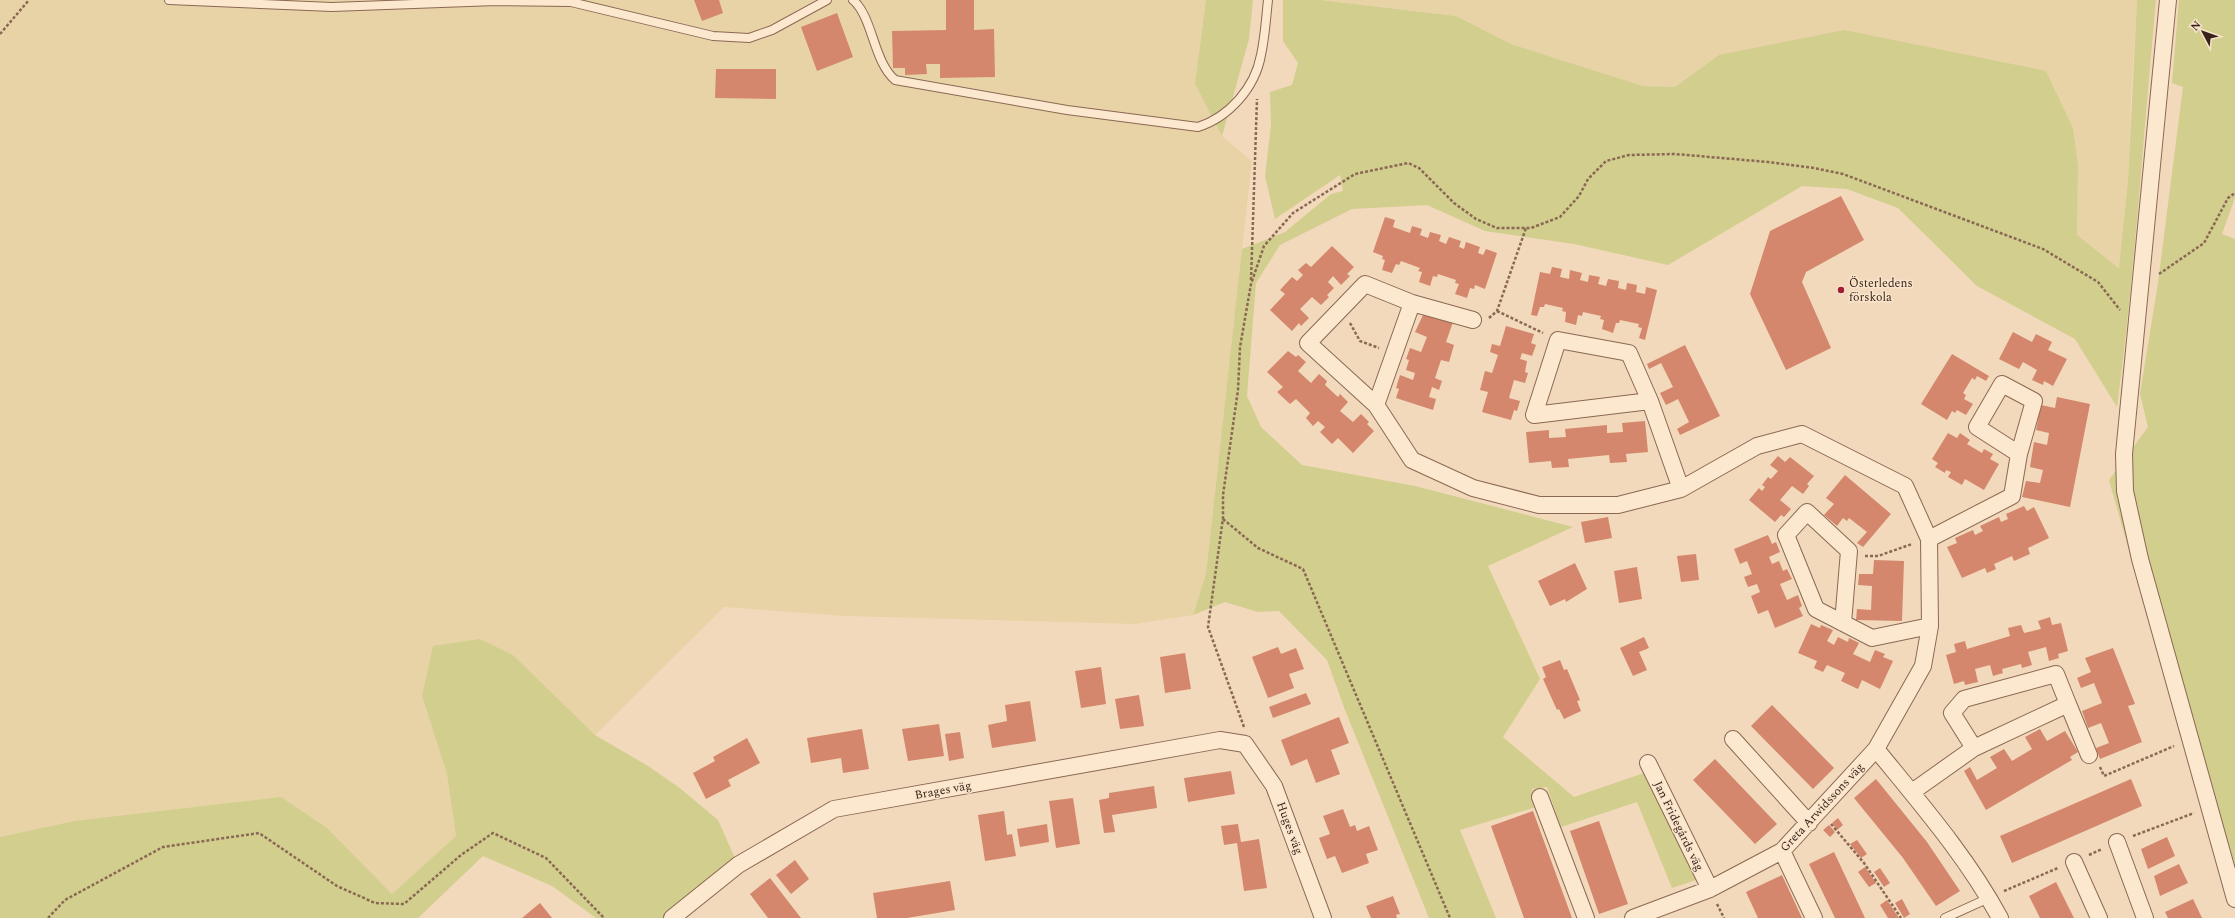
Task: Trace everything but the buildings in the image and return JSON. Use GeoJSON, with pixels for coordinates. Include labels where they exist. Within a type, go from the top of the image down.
{"type":"FeatureCollection","features":[{"type":"Feature","properties":{"kind":"street"},"geometry":{"type":"LineString","coordinates":[[2168,0],[2124,454],[2125,492],[2140,558],[2235,899]]}},
{"type":"Feature","properties":{"kind":"street"},"geometry":{"type":"LineString","coordinates":[[1412,303],[1376,405],[1308,342],[1365,284],[1412,303],[1473,320]]}},
{"type":"Feature","properties":{"kind":"street"},"geometry":{"type":"LineString","coordinates":[[1650,401],[1534,415],[1558,340],[1629,353],[1650,401],[1681,489]]}},
{"type":"Feature","properties":{"kind":"street","name":"Greta Arwidssons väg"},"geometry":{"type":"LineString","coordinates":[[1376,405],[1412,460],[1473,488],[1539,505],[1618,505],[1681,489],[1757,446],[1802,434],[1905,486],[1929,539],[1930,626],[1923,666],[1876,749],[1782,851],[1710,889],[1633,918]]}},
{"type":"Feature","properties":{"kind":"street"},"geometry":{"type":"LineString","coordinates":[[1929,539],[2012,496],[2019,454]]}},
{"type":"Feature","properties":{"kind":"street"},"geometry":{"type":"LineString","coordinates":[[1843,622],[1849,551],[1807,512],[1786,535],[1816,608],[1872,638],[1930,626]]}},
{"type":"Feature","properties":{"kind":"street"},"geometry":{"type":"LineString","coordinates":[[1974,748],[1952,713],[1964,699],[2056,674],[2089,755]]}},
{"type":"Feature","properties":{"kind":"street"},"geometry":{"type":"LineString","coordinates":[[1912,792],[1974,748],[2068,704]]}},
{"type":"Feature","properties":{"kind":"street"},"geometry":{"type":"LineString","coordinates":[[1733,739],[1809,823]]}},
{"type":"Feature","properties":{"kind":"street","name":"Brages väg"},"geometry":{"type":"LineString","coordinates":[[672,918],[738,865],[834,809],[1220,740],[1245,744]]}},
{"type":"Feature","properties":{"kind":"street","name":"Huges väg"},"geometry":{"type":"LineString","coordinates":[[1245,744],[1274,786],[1323,918]]}},
{"type":"Feature","properties":{"kind":"street"},"geometry":{"type":"LineString","coordinates":[[1876,749],[1937,823],[1989,898],[2000,918]]}},
{"type":"Feature","properties":{"kind":"street","name":"Jan Fridegårds väg"},"geometry":{"type":"LineString","coordinates":[[1648,763],[1710,889]]}},
{"type":"Feature","properties":{"kind":"street"},"geometry":{"type":"LineString","coordinates":[[1540,797],[1586,918]]}},
{"type":"Feature","properties":{"kind":"street"},"geometry":{"type":"LineString","coordinates":[[2117,842],[2146,918]]}},
{"type":"Feature","properties":{"kind":"street"},"geometry":{"type":"LineString","coordinates":[[1782,851],[1814,918]]}},
{"type":"Feature","properties":{"kind":"street"},"geometry":{"type":"LineString","coordinates":[[2074,862],[2099,918]]}},
{"type":"Feature","properties":{"kind":"lane"},"geometry":{"type":"LineString","coordinates":[[169,0],[332,7],[496,1],[571,2],[713,36],[749,38],[772,30],[827,0]]}},
{"type":"Feature","properties":{"kind":"lane"},"geometry":{"type":"LineString","coordinates":[[853,0],[862,8],[870,35],[890,75],[895,80],[1067,110],[1198,127],[1216,120],[1227,113],[1252,80],[1262,54],[1268,0]]}},
{"type":"Feature","properties":{"kind":"lane"},"geometry":{"type":"LineString","coordinates":[[1945,918],[1989,898]]}},
{"type":"Feature","properties":{"kind":"path"},"geometry":{"type":"LineString","coordinates":[[0,34],[29,0]]}},
{"type":"Feature","properties":{"kind":"path"},"geometry":{"type":"LineString","coordinates":[[1245,744],[1244,724],[1234,702],[1208,626],[1223,518],[1223,495],[1238,390],[1240,347],[1251,284],[1258,96]]}},
{"type":"Feature","properties":{"kind":"path"},"geometry":{"type":"LineString","coordinates":[[1251,284],[1264,246],[1293,213],[1355,174],[1408,163],[1419,168],[1454,203],[1476,219],[1497,228],[1526,228],[1560,217],[1579,196],[1588,179],[1606,161],[1629,154],[1675,154],[1814,168],[1843,174],[2043,249],[2098,282],[2136,329]]}},
{"type":"Feature","properties":{"kind":"path"},"geometry":{"type":"LineString","coordinates":[[2140,286],[2168,269],[2204,243],[2228,198],[2235,193]]}},
{"type":"Feature","properties":{"kind":"path"},"geometry":{"type":"LineString","coordinates":[[1473,320],[1488,319],[1497,311],[1526,228]]}},
{"type":"Feature","properties":{"kind":"path"},"geometry":{"type":"LineString","coordinates":[[1339,311],[1348,320],[1360,342],[1394,352]]}},
{"type":"Feature","properties":{"kind":"path"},"geometry":{"type":"LineString","coordinates":[[1497,311],[1558,340]]}},
{"type":"Feature","properties":{"kind":"path"},"geometry":{"type":"LineString","coordinates":[[1223,518],[1258,548],[1303,569],[1450,918]]}},
{"type":"Feature","properties":{"kind":"path"},"geometry":{"type":"LineString","coordinates":[[1849,555],[1878,556],[1929,539]]}},
{"type":"Feature","properties":{"kind":"path"},"geometry":{"type":"LineString","coordinates":[[2089,755],[2098,762],[2104,776],[2190,739]]}},
{"type":"Feature","properties":{"kind":"path"},"geometry":{"type":"LineString","coordinates":[[1989,898],[2117,842],[2209,807]]}},
{"type":"Feature","properties":{"kind":"path"},"geometry":{"type":"LineString","coordinates":[[1820,810],[1864,863],[1901,918]]}},
{"type":"Feature","properties":{"kind":"path"},"geometry":{"type":"LineString","coordinates":[[48,918],[65,900],[163,847],[259,833],[336,886],[375,903],[404,904],[460,855],[493,834],[546,858],[604,918]]}},
{"type":"Feature","properties":{"kind":"shaded area"},"geometry":{"type":"Polygon","coordinates":[[[0,0],[1206,0],[1195,84],[1222,136],[1252,161],[1206,574],[1193,615],[1135,624],[845,616],[724,607],[595,735],[513,655],[480,639],[422,696],[447,774],[456,836],[392,894],[327,828],[74,821],[0,837],[0,0]]]}},
{"type":"Feature","properties":{"kind":"shaded area"},"geometry":{"type":"Polygon","coordinates":[[[1206,0],[1253,0],[1249,39],[1222,136],[1195,84],[1206,0]]]}},
{"type":"Feature","properties":{"kind":"shaded area"},"geometry":{"type":"Polygon","coordinates":[[[1283,0],[1320,0],[1456,16],[1511,44],[1643,86],[1675,87],[1719,55],[1844,30],[2046,71],[2073,128],[2078,165],[2077,235],[2119,268],[2128,182],[2137,0],[2156,0],[2134,255],[2117,407],[2075,339],[1977,286],[1898,208],[1847,189],[1802,186],[1668,265],[1574,244],[1485,231],[1427,205],[1352,209],[1280,245],[1256,283],[1247,396],[1261,427],[1302,465],[1415,486],[1573,527],[1488,566],[1540,679],[1503,737],[1574,797],[1644,773],[1696,880],[1672,888],[1637,802],[1561,827],[1547,787],[1532,789],[1536,807],[1460,830],[1496,918],[1429,918],[1345,710],[1327,660],[1279,611],[1258,612],[1225,602],[1193,615],[1206,574],[1242,249],[1285,232],[1331,194],[1343,191],[1340,175],[1275,219],[1265,176],[1271,125],[1270,92],[1292,85],[1298,63],[1283,41],[1283,0]]]}},
{"type":"Feature","properties":{"kind":"shaded area"},"geometry":{"type":"Polygon","coordinates":[[[1320,0],[2137,0],[2131,97],[2127,217],[2120,268],[2077,235],[2078,165],[2073,128],[2046,71],[1719,55],[1675,87],[1643,86],[1511,44],[1456,16],[1320,0]]]}},
{"type":"Feature","properties":{"kind":"shaded area"},"geometry":{"type":"Polygon","coordinates":[[[2179,0],[2235,0],[2235,198],[2222,234],[2235,239],[2235,868],[2182,738],[2109,480],[2148,427],[2140,394],[2158,283],[2183,87],[2172,83],[2179,0]]]}},
{"type":"Feature","properties":{"kind":"shaded area"},"geometry":{"type":"Polygon","coordinates":[[[480,639],[513,655],[595,735],[648,766],[681,789],[718,820],[738,865],[672,918],[596,918],[552,886],[483,856],[418,918],[0,918],[0,837],[74,821],[281,797],[327,828],[392,894],[456,836],[447,774],[422,696],[433,646],[480,639]]]}},
{"type":"Feature","properties":{"kind":"place","name":"Österledens förskola"},"geometry":{"type":"Point","coordinates":[1841,290]}}]}
